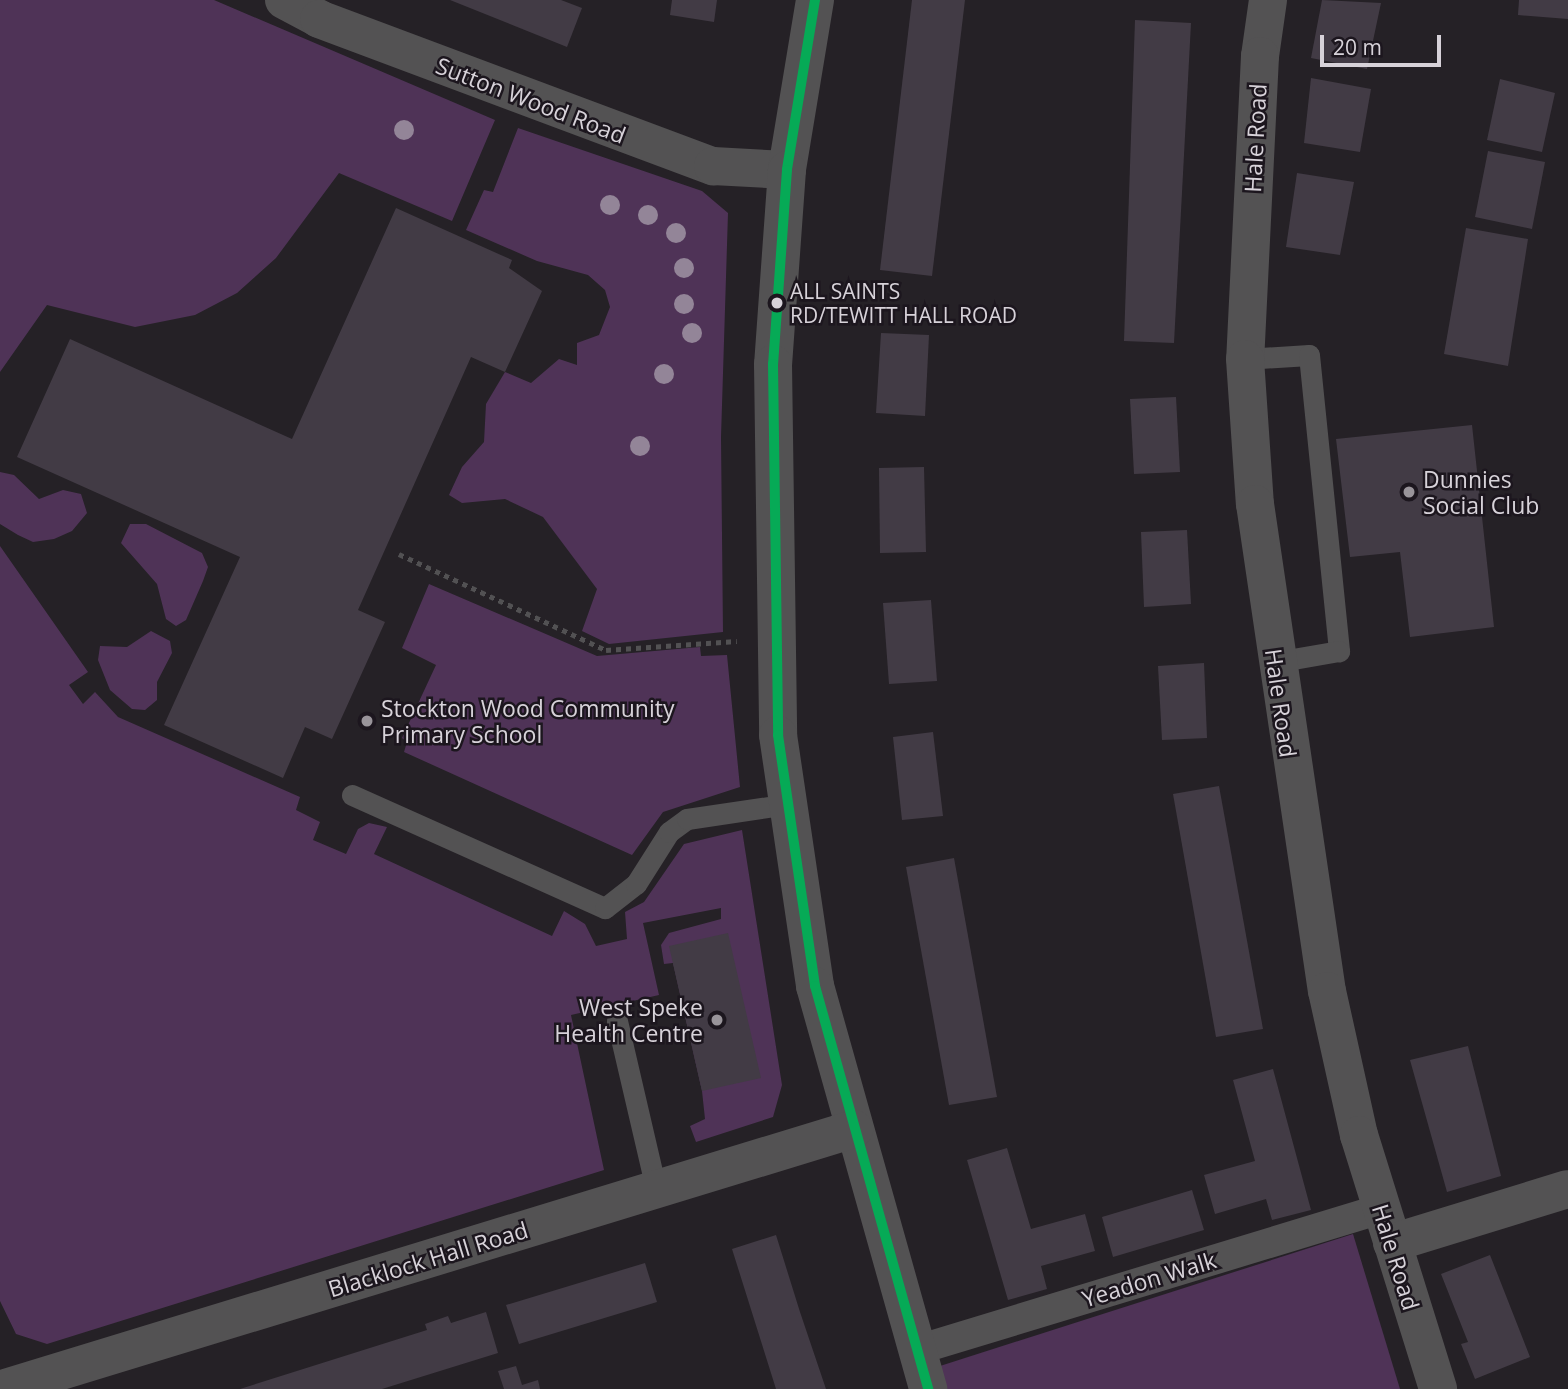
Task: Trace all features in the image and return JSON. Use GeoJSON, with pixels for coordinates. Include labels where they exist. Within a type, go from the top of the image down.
{"type":"FeatureCollection","features":[{"type":"Feature","properties":{"kind":"street","name":"Sutton Wood Road"},"geometry":{"type":"LineString","coordinates":[[284,0],[332,24],[713,166],[787,170]]}},
{"type":"Feature","properties":{"kind":"street"},"geometry":{"type":"LineString","coordinates":[[815,0],[787,170],[773,364],[778,735],[815,986],[928,1389]]}},
{"type":"Feature","properties":{"kind":"street","name":"Hale Road"},"geometry":{"type":"LineString","coordinates":[[1268,0],[1260,56],[1245,359],[1255,504],[1275,662],[1327,991],[1387,1226],[1438,1389]]}},
{"type":"Feature","properties":{"kind":"street","name":"Blacklock Hall Road"},"geometry":{"type":"LineString","coordinates":[[2,1385],[854,1129]]}},
{"type":"Feature","properties":{"kind":"street"},"geometry":{"type":"LineString","coordinates":[[1387,1226],[1567,1189]]}},
{"type":"Feature","properties":{"kind":"street","name":"Yeadon Walk"},"geometry":{"type":"LineString","coordinates":[[917,1350],[1387,1226]]}},
{"type":"Feature","properties":{"kind":"lane"},"geometry":{"type":"LineString","coordinates":[[1245,359],[1309,355],[1339,651],[1275,662]]}},
{"type":"Feature","properties":{"kind":"lane"},"geometry":{"type":"LineString","coordinates":[[352,794],[605,908],[636,884],[669,832],[687,819],[789,804]]}},
{"type":"Feature","properties":{"kind":"lane"},"geometry":{"type":"LineString","coordinates":[[617,1021],[656,1189]]}},
{"type":"Feature","properties":{"kind":"path"},"geometry":{"type":"LineString","coordinates":[[399,554],[606,650],[777,639]]}},
{"type":"Feature","properties":{"kind":"shaded area"},"geometry":{"type":"Polygon","coordinates":[[[0,0],[214,0],[495,120],[452,221],[339,173],[276,258],[237,293],[195,315],[135,327],[47,305],[0,372],[0,0]]]}},
{"type":"Feature","properties":{"kind":"shaded area"},"geometry":{"type":"Polygon","coordinates":[[[518,128],[702,191],[728,213],[721,437],[723,632],[609,644],[582,631],[597,589],[543,517],[505,499],[462,503],[449,495],[462,467],[484,442],[486,404],[505,372],[531,383],[559,359],[577,365],[577,343],[599,335],[610,307],[605,290],[588,275],[537,261],[466,230],[484,190],[493,192],[518,128]]]}},
{"type":"Feature","properties":{"kind":"shaded area"},"geometry":{"type":"Polygon","coordinates":[[[0,472],[14,475],[39,499],[63,490],[81,494],[87,513],[72,531],[54,539],[33,542],[18,535],[0,524],[0,472]]]}},
{"type":"Feature","properties":{"kind":"shaded area"},"geometry":{"type":"Polygon","coordinates":[[[130,524],[146,524],[202,553],[208,567],[186,620],[176,626],[166,619],[157,584],[121,543],[130,524]]]}},
{"type":"Feature","properties":{"kind":"shaded area"},"geometry":{"type":"Polygon","coordinates":[[[0,546],[88,672],[69,685],[83,704],[95,692],[118,717],[300,797],[296,810],[320,822],[313,840],[346,854],[358,829],[369,823],[387,827],[374,854],[552,936],[564,911],[585,924],[596,946],[627,939],[625,912],[644,902],[684,844],[742,830],[782,1085],[773,1117],[696,1142],[690,1126],[705,1119],[702,1091],[673,963],[664,964],[661,945],[669,933],[721,919],[721,908],[643,923],[659,995],[571,1015],[604,1170],[47,1344],[16,1334],[0,1301],[0,546]]]}},
{"type":"Feature","properties":{"kind":"shaded area"},"geometry":{"type":"Polygon","coordinates":[[[429,584],[597,656],[700,647],[701,656],[727,655],[740,787],[663,812],[632,855],[404,752],[407,742],[402,738],[436,665],[402,648],[429,584]]]}},
{"type":"Feature","properties":{"kind":"shaded area"},"geometry":{"type":"Polygon","coordinates":[[[151,631],[170,641],[172,653],[157,682],[157,700],[145,710],[132,709],[110,690],[98,660],[100,646],[127,647],[151,631]]]}},
{"type":"Feature","properties":{"kind":"shaded area"},"geometry":{"type":"Polygon","coordinates":[[[1353,1234],[1400,1389],[947,1389],[940,1366],[1353,1234]]]}},
{"type":"Feature","properties":{"kind":"building"},"geometry":{"type":"Polygon","coordinates":[[[450,0],[561,0],[582,8],[567,47],[450,0]]]}},
{"type":"Feature","properties":{"kind":"building"},"geometry":{"type":"Polygon","coordinates":[[[672,0],[717,0],[714,22],[670,15],[672,0]]]}},
{"type":"Feature","properties":{"kind":"building"},"geometry":{"type":"Polygon","coordinates":[[[912,0],[965,0],[932,276],[880,270],[912,0]]]}},
{"type":"Feature","properties":{"kind":"building"},"geometry":{"type":"Polygon","coordinates":[[[1322,0],[1381,3],[1367,69],[1311,58],[1322,0]]]}},
{"type":"Feature","properties":{"kind":"building"},"geometry":{"type":"Polygon","coordinates":[[[1519,0],[1568,0],[1568,19],[1518,15],[1519,0]]]}},
{"type":"Feature","properties":{"kind":"building"},"geometry":{"type":"Polygon","coordinates":[[[1135,20],[1191,23],[1174,343],[1124,341],[1135,20]]]}},
{"type":"Feature","properties":{"kind":"building"},"geometry":{"type":"Polygon","coordinates":[[[1311,78],[1371,89],[1360,152],[1304,143],[1311,78]]]}},
{"type":"Feature","properties":{"kind":"building"},"geometry":{"type":"Polygon","coordinates":[[[1500,79],[1555,93],[1542,152],[1487,140],[1500,79]]]}},
{"type":"Feature","properties":{"kind":"building"},"geometry":{"type":"Polygon","coordinates":[[[1488,151],[1545,162],[1532,229],[1475,217],[1488,151]]]}},
{"type":"Feature","properties":{"kind":"building"},"geometry":{"type":"Polygon","coordinates":[[[1297,173],[1354,182],[1340,255],[1286,247],[1297,173]]]}},
{"type":"Feature","properties":{"kind":"building"},"geometry":{"type":"Polygon","coordinates":[[[396,208],[512,260],[509,268],[542,291],[505,372],[471,357],[358,610],[385,622],[332,739],[305,727],[283,778],[164,725],[240,557],[17,457],[70,339],[292,439],[396,208]]]}},
{"type":"Feature","properties":{"kind":"building"},"geometry":{"type":"Polygon","coordinates":[[[1466,228],[1528,239],[1508,366],[1444,354],[1466,228]]]}},
{"type":"Feature","properties":{"kind":"building"},"geometry":{"type":"Polygon","coordinates":[[[881,333],[929,335],[925,416],[876,413],[881,333]]]}},
{"type":"Feature","properties":{"kind":"building"},"geometry":{"type":"Polygon","coordinates":[[[1176,397],[1180,472],[1134,474],[1130,399],[1176,397]]]}},
{"type":"Feature","properties":{"kind":"building"},"geometry":{"type":"Polygon","coordinates":[[[1472,425],[1494,627],[1410,637],[1400,552],[1350,557],[1336,439],[1472,425]]]}},
{"type":"Feature","properties":{"kind":"building"},"geometry":{"type":"Polygon","coordinates":[[[924,467],[926,552],[880,553],[879,468],[924,467]]]}},
{"type":"Feature","properties":{"kind":"building"},"geometry":{"type":"Polygon","coordinates":[[[1187,530],[1191,604],[1144,607],[1141,532],[1187,530]]]}},
{"type":"Feature","properties":{"kind":"building"},"geometry":{"type":"Polygon","coordinates":[[[931,600],[937,681],[889,684],[883,603],[931,600]]]}},
{"type":"Feature","properties":{"kind":"building"},"geometry":{"type":"Polygon","coordinates":[[[1204,663],[1207,738],[1162,740],[1158,666],[1204,663]]]}},
{"type":"Feature","properties":{"kind":"building"},"geometry":{"type":"Polygon","coordinates":[[[933,732],[943,816],[902,820],[893,737],[933,732]]]}},
{"type":"Feature","properties":{"kind":"building"},"geometry":{"type":"Polygon","coordinates":[[[1219,786],[1263,1029],[1216,1037],[1173,794],[1219,786]]]}},
{"type":"Feature","properties":{"kind":"building"},"geometry":{"type":"Polygon","coordinates":[[[954,858],[997,1097],[949,1105],[906,867],[954,858]]]}},
{"type":"Feature","properties":{"kind":"building","name":"West Speke Health Centre"},"geometry":{"type":"Polygon","coordinates":[[[728,933],[761,1078],[702,1091],[669,946],[728,933]]]}},
{"type":"Feature","properties":{"kind":"building"},"geometry":{"type":"Polygon","coordinates":[[[1468,1046],[1501,1176],[1447,1192],[1410,1060],[1468,1046]]]}},
{"type":"Feature","properties":{"kind":"building"},"geometry":{"type":"Polygon","coordinates":[[[1273,1069],[1311,1210],[1272,1220],[1266,1199],[1215,1214],[1204,1175],[1255,1161],[1233,1080],[1273,1069]]]}},
{"type":"Feature","properties":{"kind":"building"},"geometry":{"type":"Polygon","coordinates":[[[1007,1148],[1031,1229],[1085,1214],[1095,1251],[1041,1266],[1047,1289],[1008,1300],[967,1160],[1007,1148]]]}},
{"type":"Feature","properties":{"kind":"building"},"geometry":{"type":"Polygon","coordinates":[[[1192,1190],[1204,1230],[1113,1257],[1102,1217],[1192,1190]]]}},
{"type":"Feature","properties":{"kind":"building"},"geometry":{"type":"Polygon","coordinates":[[[776,1235],[826,1389],[776,1389],[732,1249],[776,1235]]]}},
{"type":"Feature","properties":{"kind":"building"},"geometry":{"type":"Polygon","coordinates":[[[1490,1255],[1530,1357],[1475,1379],[1461,1344],[1468,1342],[1441,1274],[1490,1255]]]}},
{"type":"Feature","properties":{"kind":"building"},"geometry":{"type":"Polygon","coordinates":[[[645,1263],[657,1302],[519,1344],[506,1305],[645,1263]]]}},
{"type":"Feature","properties":{"kind":"building"},"geometry":{"type":"Polygon","coordinates":[[[486,1312],[498,1353],[382,1389],[240,1389],[427,1330],[425,1324],[448,1316],[451,1323],[486,1312]]]}},
{"type":"Feature","properties":{"kind":"building"},"geometry":{"type":"Polygon","coordinates":[[[516,1366],[522,1385],[538,1380],[540,1389],[504,1389],[498,1371],[516,1366]]]}},
{"type":"Feature","properties":{"kind":"transit line"},"geometry":{"type":"LineString","coordinates":[[815,0],[787,170],[773,364],[778,735],[815,986],[928,1389]]}},
{"type":"Feature","properties":{"kind":"place","name":"ALL SAINTS RD/TEWITT HALL ROAD"},"geometry":{"type":"Point","coordinates":[777,303]}},
{"type":"Feature","properties":{"kind":"place","name":"Dunnies Social Club"},"geometry":{"type":"Point","coordinates":[1409,492]}},
{"type":"Feature","properties":{"kind":"place","name":"Stockton Wood Community Primary School"},"geometry":{"type":"Point","coordinates":[367,721]}},
{"type":"Feature","properties":{"kind":"place","name":"West Speke Health Centre"},"geometry":{"type":"Point","coordinates":[717,1020]}}]}
